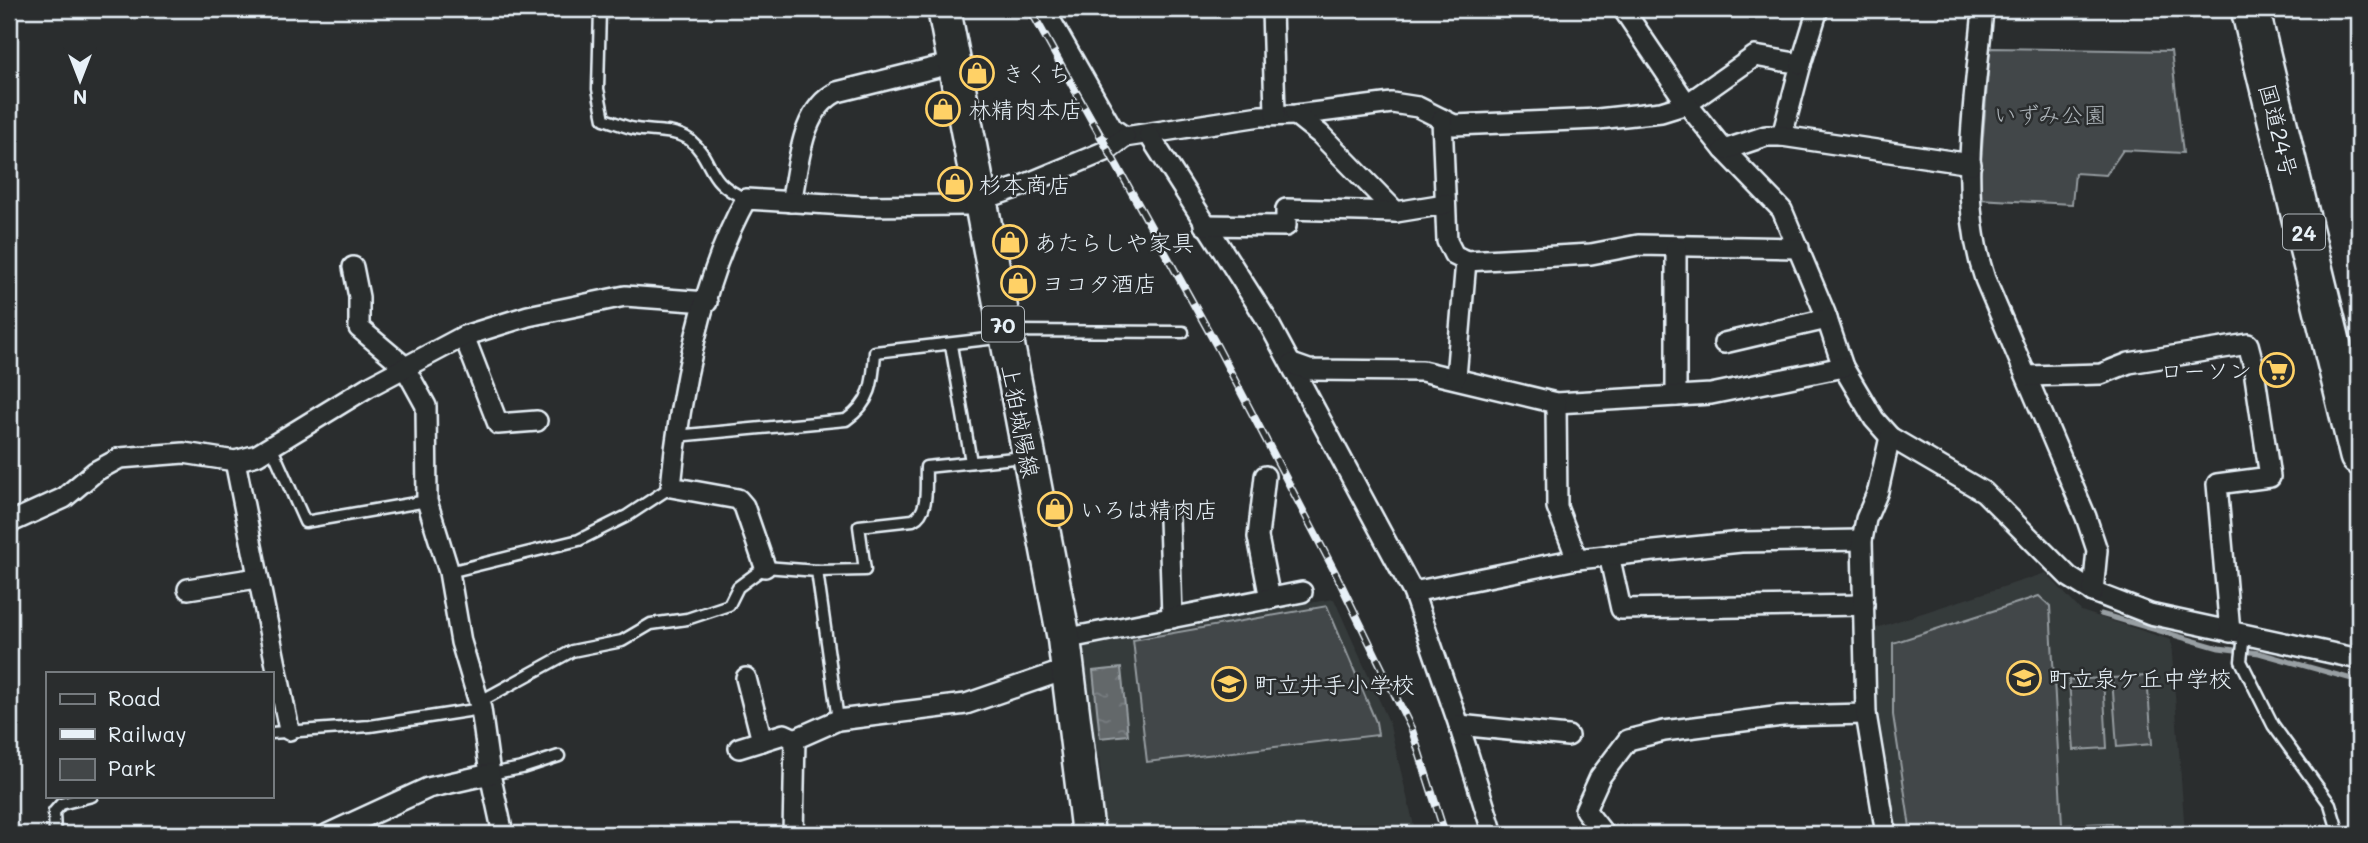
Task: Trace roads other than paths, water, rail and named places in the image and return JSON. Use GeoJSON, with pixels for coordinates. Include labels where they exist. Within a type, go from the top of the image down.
{"type":"FeatureCollection","features":[{"type":"Feature","properties":{"kind":"highway","name":"国道24号"},"geometry":{"type":"LineString","coordinates":[[2250,9],[2359,452]]}},
{"type":"Feature","properties":{"kind":"main road","name":"上狛城陽線"},"geometry":{"type":"LineString","coordinates":[[944,9],[1066,654],[1088,834]]}},
{"type":"Feature","properties":{"kind":"street"},"geometry":{"type":"LineString","coordinates":[[1044,9],[1112,128],[1125,137]]}},
{"type":"Feature","properties":{"kind":"street"},"geometry":{"type":"LineString","coordinates":[[1272,9],[1275,114]]}},
{"type":"Feature","properties":{"kind":"street"},"geometry":{"type":"LineString","coordinates":[[1623,9],[1687,104],[1724,150],[1782,210],[1827,319],[1843,367],[1874,419],[1890,438],[1984,492],[2069,577],[2093,592],[2150,614],[2359,659]]}},
{"type":"Feature","properties":{"kind":"street"},"geometry":{"type":"LineString","coordinates":[[1782,136],[1818,9]]}},
{"type":"Feature","properties":{"kind":"street"},"geometry":{"type":"LineString","coordinates":[[1983,9],[1970,164],[1973,226],[1979,261],[2097,550],[2093,592]]}},
{"type":"Feature","properties":{"kind":"street"},"geometry":{"type":"LineString","coordinates":[[765,567],[744,506],[738,499],[671,487],[676,436],[688,370],[726,235],[746,199],[902,206],[967,205],[1019,187],[1108,150],[1125,137],[1275,114],[1296,115],[1392,103],[1418,107],[1454,125],[1598,119],[1661,112],[1687,104],[1755,57],[1801,64]]}},
{"type":"Feature","properties":{"kind":"street"},"geometry":{"type":"LineString","coordinates":[[790,202],[809,123],[822,101],[837,92],[954,63]]}},
{"type":"Feature","properties":{"kind":"street"},"geometry":{"type":"LineString","coordinates":[[1296,115],[1320,134],[1396,212]]}},
{"type":"Feature","properties":{"kind":"street"},"geometry":{"type":"LineString","coordinates":[[1442,119],[1449,249],[1466,261],[1591,254],[1638,245],[1676,248],[1798,248]]}},
{"type":"Feature","properties":{"kind":"street"},"geometry":{"type":"LineString","coordinates":[[1149,135],[1267,320],[1413,592],[1460,725],[1493,834]]}},
{"type":"Feature","properties":{"kind":"street"},"geometry":{"type":"LineString","coordinates":[[1724,150],[1766,136],[1782,136],[1970,164]]}},
{"type":"Feature","properties":{"kind":"street"},"geometry":{"type":"LineString","coordinates":[[1204,225],[1286,226],[1286,209],[1396,212],[1445,204]]}},
{"type":"Feature","properties":{"kind":"street"},"geometry":{"type":"LineString","coordinates":[[1676,248],[1676,396]]}},
{"type":"Feature","properties":{"kind":"street"},"geometry":{"type":"LineString","coordinates":[[1457,377],[1466,261]]}},
{"type":"Feature","properties":{"kind":"street"},"geometry":{"type":"LineString","coordinates":[[353,267],[359,297],[359,328],[404,366],[426,406],[427,501],[449,572],[461,642],[480,706],[490,774],[503,834]]}},
{"type":"Feature","properties":{"kind":"street"},"geometry":{"type":"LineString","coordinates":[[9,523],[64,498],[96,471],[120,458],[184,453],[235,461],[257,455],[404,366],[464,336],[528,316],[625,296],[707,302]]}},
{"type":"Feature","properties":{"kind":"street"},"geometry":{"type":"LineString","coordinates":[[1724,344],[1827,319]]}},
{"type":"Feature","properties":{"kind":"street"},"geometry":{"type":"LineString","coordinates":[[464,336],[498,424],[537,421]]}},
{"type":"Feature","properties":{"kind":"street"},"geometry":{"type":"LineString","coordinates":[[2028,376],[2101,373],[2129,363],[2248,344],[2270,477],[2217,484],[2237,633]]}},
{"type":"Feature","properties":{"kind":"street"},"geometry":{"type":"LineString","coordinates":[[1292,364],[1309,370],[1422,371],[1457,377],[1556,403],[1711,394],[1843,367]]}},
{"type":"Feature","properties":{"kind":"street"},"geometry":{"type":"LineString","coordinates":[[1556,403],[1557,507],[1577,559]]}},
{"type":"Feature","properties":{"kind":"street"},"geometry":{"type":"LineString","coordinates":[[1886,834],[1866,714],[1862,540],[1866,519],[1878,491],[1890,438]]}},
{"type":"Feature","properties":{"kind":"street"},"geometry":{"type":"LineString","coordinates":[[235,461],[271,672]]}},
{"type":"Feature","properties":{"kind":"street"},"geometry":{"type":"LineString","coordinates":[[1265,475],[1258,537],[1269,599]]}},
{"type":"Feature","properties":{"kind":"street"},"geometry":{"type":"LineString","coordinates":[[1169,518],[1172,618]]}},
{"type":"Feature","properties":{"kind":"street"},"geometry":{"type":"LineString","coordinates":[[1413,592],[1609,555],[1741,542],[1862,540]]}},
{"type":"Feature","properties":{"kind":"street"},"geometry":{"type":"LineString","coordinates":[[1609,555],[1621,609],[1864,605]]}},
{"type":"Feature","properties":{"kind":"street"},"geometry":{"type":"LineString","coordinates":[[188,589],[257,578]]}},
{"type":"Feature","properties":{"kind":"street"},"geometry":{"type":"LineString","coordinates":[[739,748],[784,734],[795,739],[838,720],[966,704],[1066,654],[1172,618],[1302,592]]}},
{"type":"Feature","properties":{"kind":"street"},"geometry":{"type":"LineString","coordinates":[[746,678],[762,741]]}},
{"type":"Feature","properties":{"kind":"street"},"geometry":{"type":"LineString","coordinates":[[273,684],[280,731]]}},
{"type":"Feature","properties":{"kind":"street"},"geometry":{"type":"LineString","coordinates":[[1604,834],[1585,810],[1600,778],[1628,740],[1664,731],[1782,716],[1866,714]]}},
{"type":"Feature","properties":{"kind":"street"},"geometry":{"type":"LineString","coordinates":[[1460,725],[1568,736]]}},
{"type":"Feature","properties":{"kind":"street"},"geometry":{"type":"LineString","coordinates":[[793,834],[795,739]]}},
{"type":"Feature","properties":{"kind":"street"},"geometry":{"type":"LineString","coordinates":[[328,834],[428,788],[490,774]]}},
{"type":"Feature","properties":{"kind":"lane"},"geometry":{"type":"LineString","coordinates":[[600,9],[598,89],[604,119],[635,129],[685,137],[692,142],[717,181],[727,191],[746,199]]}},
{"type":"Feature","properties":{"kind":"lane"},"geometry":{"type":"LineString","coordinates":[[676,436],[846,420],[861,409],[873,383],[875,352],[951,345],[1005,335],[1013,331],[1183,332]]}},
{"type":"Feature","properties":{"kind":"lane"},"geometry":{"type":"LineString","coordinates":[[951,345],[971,462]]}},
{"type":"Feature","properties":{"kind":"lane"},"geometry":{"type":"LineString","coordinates":[[271,446],[306,522],[427,501]]}},
{"type":"Feature","properties":{"kind":"lane"},"geometry":{"type":"LineString","coordinates":[[280,731],[369,726],[480,706],[572,651],[622,641],[651,624],[687,619],[729,605],[738,587],[765,567],[817,571],[865,570],[859,526],[917,518],[924,507],[926,467],[1028,456]]}},
{"type":"Feature","properties":{"kind":"lane"},"geometry":{"type":"LineString","coordinates":[[449,572],[579,540],[627,516],[671,487]]}},
{"type":"Feature","properties":{"kind":"lane"},"geometry":{"type":"LineString","coordinates":[[817,571],[838,720]]}},
{"type":"Feature","properties":{"kind":"lane"},"geometry":{"type":"LineString","coordinates":[[2237,633],[2241,661],[2273,724],[2330,804],[2339,834]]}},
{"type":"Feature","properties":{"kind":"lane"},"geometry":{"type":"LineString","coordinates":[[490,774],[522,768],[559,756]]}},
{"type":"Feature","properties":{"kind":"lane"},"geometry":{"type":"LineString","coordinates":[[55,834],[54,812],[61,804],[84,798]]}},
{"type":"Feature","properties":{"kind":"water"},"geometry":{"type":"Polygon","coordinates":[[[1121,668],[1128,735],[1100,738],[1093,671],[1121,668]]]}},
{"type":"Feature","properties":{"kind":"waterway"},"geometry":{"type":"LineString","coordinates":[[2101,614],[2219,648],[2259,653],[2359,681]]}},
{"type":"Feature","properties":{"kind":"railway"},"geometry":{"type":"LineString","coordinates":[[1030,9],[1218,348],[1336,574],[1412,730],[1445,834]]}},
{"type":"Feature","properties":{"kind":"place","name":"きくち"},"geometry":{"type":"Point","coordinates":[977,73]}},
{"type":"Feature","properties":{"kind":"place","name":"林精肉本店"},"geometry":{"type":"Point","coordinates":[943,109]}},
{"type":"Feature","properties":{"kind":"place","name":"杉本商店"},"geometry":{"type":"Point","coordinates":[955,184]}},
{"type":"Feature","properties":{"kind":"place","name":"あたらしや家具"},"geometry":{"type":"Point","coordinates":[1010,242]}},
{"type":"Feature","properties":{"kind":"place","name":"ヨコタ酒店"},"geometry":{"type":"Point","coordinates":[1018,283]}},
{"type":"Feature","properties":{"kind":"place","name":"ローソン"},"geometry":{"type":"Point","coordinates":[2277,370]}},
{"type":"Feature","properties":{"kind":"place","name":"いろは精肉店"},"geometry":{"type":"Point","coordinates":[1055,509]}},
{"type":"Feature","properties":{"kind":"place","name":"町立泉ケ丘中学校"},"geometry":{"type":"Point","coordinates":[2024,678]}},
{"type":"Feature","properties":{"kind":"place","name":"町立井手小学校"},"geometry":{"type":"Point","coordinates":[1229,684]}},
{"type":"Feature","properties":{"kind":"park label","name":"いずみ公園"},"geometry":{"type":"Point","coordinates":[2050,114]}}]}
